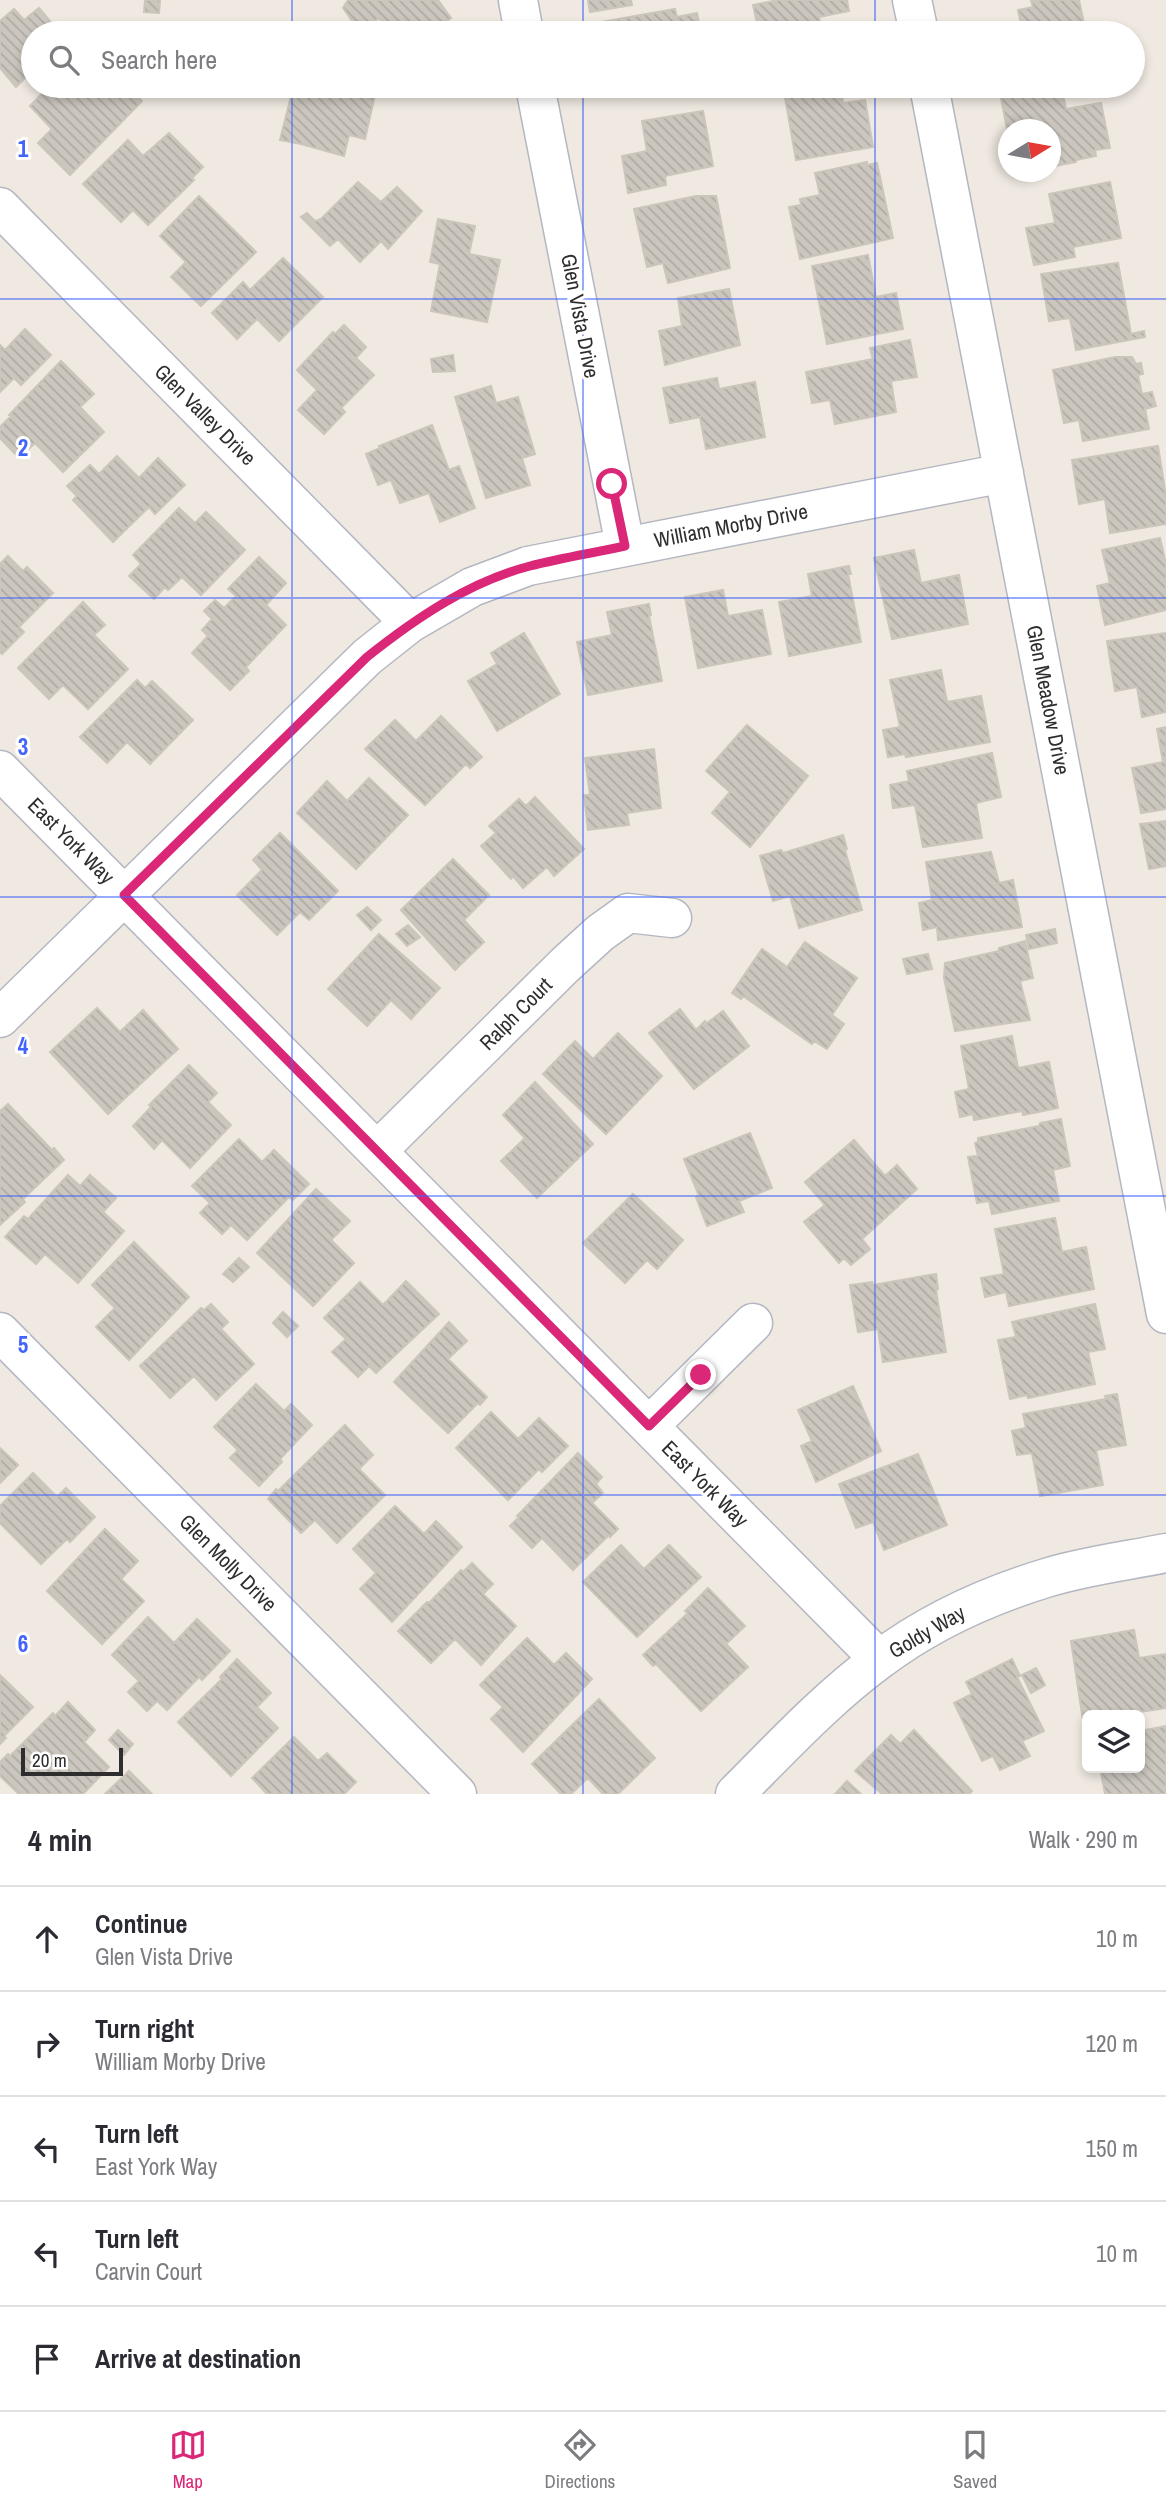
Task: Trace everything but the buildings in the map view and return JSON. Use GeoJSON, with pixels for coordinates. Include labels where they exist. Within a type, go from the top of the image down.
{"type":"FeatureCollection","features":[{"type":"Feature","properties":{"kind":"street"},"geometry":{"type":"LineString","coordinates":[[518,0],[522,21]]}},
{"type":"Feature","properties":{"kind":"street"},"geometry":{"type":"LineString","coordinates":[[912,0],[916,21]]}},
{"type":"Feature","properties":{"kind":"street","name":"Glen Vista Drive"},"geometry":{"type":"LineString","coordinates":[[537,98],[625,546]]}},
{"type":"Feature","properties":{"kind":"street","name":"Glen Meadow Drive"},"geometry":{"type":"LineString","coordinates":[[931,98],[1166,1314]]}},
{"type":"Feature","properties":{"kind":"street","name":"Glen Valley Drive"},"geometry":{"type":"LineString","coordinates":[[0,207],[410,623]]}},
{"type":"Feature","properties":{"kind":"street","name":"William Morby Drive"},"geometry":{"type":"LineString","coordinates":[[0,1018],[367,657],[410,623],[472,587],[528,566],[1004,473]]}},
{"type":"Feature","properties":{"kind":"street","name":"East York Way"},"geometry":{"type":"LineString","coordinates":[[0,770],[879,1660]]}},
{"type":"Feature","properties":{"kind":"street","name":"Ralph Court"},"geometry":{"type":"LineString","coordinates":[[377,1151],[600,933],[628,913],[672,918]]}},
{"type":"Feature","properties":{"kind":"street"},"geometry":{"type":"LineString","coordinates":[[649,1426],[753,1323]]}},
{"type":"Feature","properties":{"kind":"street","name":"Glen Molly Drive"},"geometry":{"type":"LineString","coordinates":[[0,1332],[457,1794]]}},
{"type":"Feature","properties":{"kind":"street","name":"Goldy Way"},"geometry":{"type":"LineString","coordinates":[[735,1794],[830,1700],[879,1660],[922,1631],[982,1601],[1047,1577],[1166,1553]]}},
{"type":"Feature","properties":{"kind":"route"},"geometry":{"type":"LineString","coordinates":[[612,484],[625,546],[528,566],[472,587],[410,623],[367,657],[124,895],[649,1426],[701,1375]]}}]}
